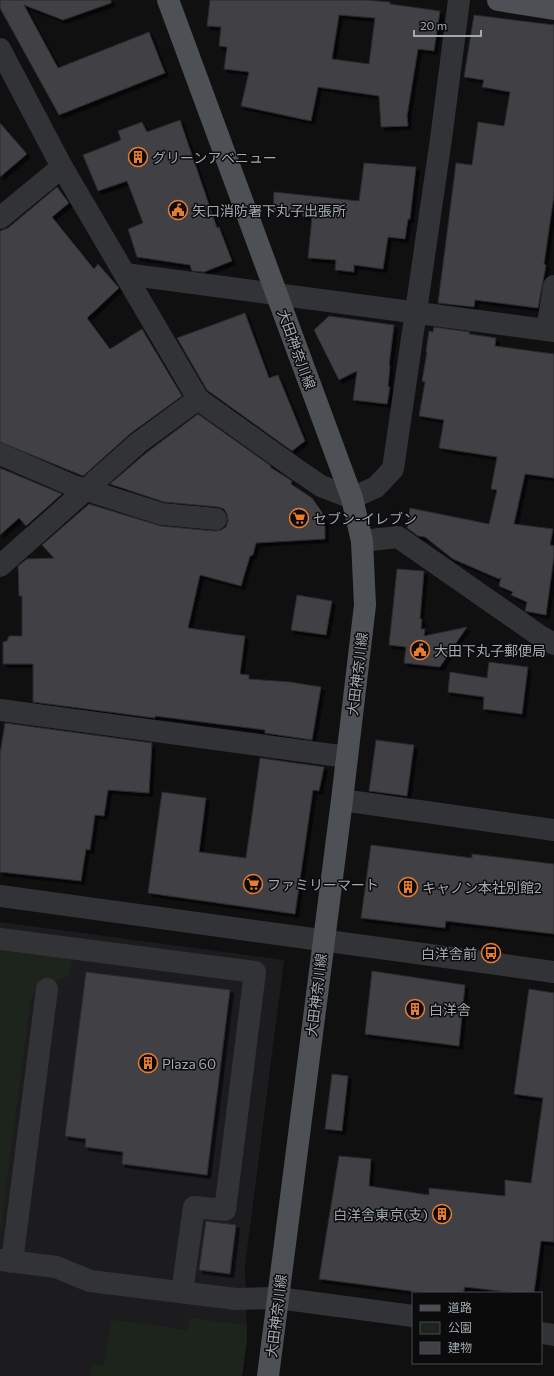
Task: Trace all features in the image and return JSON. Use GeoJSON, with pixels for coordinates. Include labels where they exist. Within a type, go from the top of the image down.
{"type":"FeatureCollection","features":[{"type":"Feature","properties":{"kind":"main road","name":"大田神奈川線"},"geometry":{"type":"LineString","coordinates":[[168,0],[352,498],[362,541],[365,604],[342,800],[268,1376]]}},
{"type":"Feature","properties":{"kind":"main road"},"geometry":{"type":"LineString","coordinates":[[498,0],[554,9]]}},
{"type":"Feature","properties":{"kind":"street"},"geometry":{"type":"LineString","coordinates":[[0,49],[62,167],[198,399],[321,486],[352,498],[376,486],[393,469],[441,139],[459,0]]}},
{"type":"Feature","properties":{"kind":"street"},"geometry":{"type":"LineString","coordinates":[[0,218],[62,167]]}},
{"type":"Feature","properties":{"kind":"street"},"geometry":{"type":"LineString","coordinates":[[125,274],[277,295],[416,311],[550,331],[554,286]]}},
{"type":"Feature","properties":{"kind":"street"},"geometry":{"type":"LineString","coordinates":[[0,566],[138,443],[198,399]]}},
{"type":"Feature","properties":{"kind":"street"},"geometry":{"type":"LineString","coordinates":[[0,454],[74,486],[162,514],[216,519]]}},
{"type":"Feature","properties":{"kind":"street"},"geometry":{"type":"LineString","coordinates":[[362,541],[398,537],[553,640]]}},
{"type":"Feature","properties":{"kind":"street"},"geometry":{"type":"LineString","coordinates":[[0,710],[347,757]]}},
{"type":"Feature","properties":{"kind":"street"},"geometry":{"type":"LineString","coordinates":[[342,800],[554,830]]}},
{"type":"Feature","properties":{"kind":"street"},"geometry":{"type":"LineString","coordinates":[[0,896],[323,939],[554,972]]}},
{"type":"Feature","properties":{"kind":"street"},"geometry":{"type":"LineString","coordinates":[[0,939],[255,972],[225,1210],[194,1206],[182,1292]]}},
{"type":"Feature","properties":{"kind":"street"},"geometry":{"type":"LineString","coordinates":[[47,989],[6,1261],[56,1267],[90,1281],[236,1299],[278,1298],[412,1316]]}},
{"type":"Feature","properties":{"kind":"street"},"geometry":{"type":"LineString","coordinates":[[542,1333],[554,1335]]}},
{"type":"Feature","properties":{"kind":"shaded area"},"geometry":{"type":"Polygon","coordinates":[[[0,922],[284,960],[245,1266],[247,1339],[242,1376],[0,1376],[0,922]]]}},
{"type":"Feature","properties":{"kind":"green space"},"geometry":{"type":"Polygon","coordinates":[[[0,950],[72,959],[69,976],[37,988],[31,998],[0,1234],[0,950]]]}},
{"type":"Feature","properties":{"kind":"green space"},"geometry":{"type":"Polygon","coordinates":[[[190,1318],[247,1325],[247,1339],[242,1376],[90,1376],[92,1364],[104,1366],[111,1322],[115,1320],[188,1330],[190,1318]]]}},
{"type":"Feature","properties":{"kind":"building"},"geometry":{"type":"Polygon","coordinates":[[[0,0],[111,0],[111,3],[63,20],[24,5],[58,68],[149,32],[165,73],[59,115],[0,8],[0,0]]]}},
{"type":"Feature","properties":{"kind":"building"},"geometry":{"type":"Polygon","coordinates":[[[210,0],[365,0],[390,2],[390,4],[440,11],[434,51],[418,49],[407,116],[408,126],[381,127],[379,96],[318,87],[311,121],[241,106],[249,72],[224,69],[227,47],[219,46],[221,27],[207,26],[210,0]],[[339,15],[332,59],[369,64],[375,18],[339,15]]]}},
{"type":"Feature","properties":{"kind":"building"},"geometry":{"type":"Polygon","coordinates":[[[474,15],[554,25],[554,195],[544,264],[546,265],[538,308],[475,300],[474,307],[438,303],[456,163],[472,165],[478,122],[504,126],[510,92],[482,87],[484,80],[464,77],[474,15]]]}},
{"type":"Feature","properties":{"kind":"building"},"geometry":{"type":"Polygon","coordinates":[[[180,120],[217,228],[219,227],[232,261],[204,272],[192,271],[190,265],[137,257],[128,229],[143,223],[127,181],[98,191],[83,155],[121,140],[118,131],[142,122],[147,132],[180,120]]]}},
{"type":"Feature","properties":{"kind":"building"},"geometry":{"type":"Polygon","coordinates":[[[0,123],[27,154],[0,177],[0,123]]]}},
{"type":"Feature","properties":{"kind":"building"},"geometry":{"type":"Polygon","coordinates":[[[364,163],[416,167],[410,219],[408,219],[405,239],[388,237],[383,269],[354,265],[354,272],[335,270],[336,260],[308,258],[312,217],[302,216],[303,213],[273,211],[274,192],[359,201],[364,163]]]}},
{"type":"Feature","properties":{"kind":"building"},"geometry":{"type":"Polygon","coordinates":[[[57,187],[69,203],[52,217],[94,269],[98,264],[119,288],[87,318],[110,349],[142,329],[182,396],[131,433],[83,476],[0,442],[0,231],[8,228],[57,187]]]}},
{"type":"Feature","properties":{"kind":"building"},"geometry":{"type":"Polygon","coordinates":[[[245,313],[269,378],[278,375],[305,441],[292,451],[207,390],[177,338],[245,313]]]}},
{"type":"Feature","properties":{"kind":"building"},"geometry":{"type":"Polygon","coordinates":[[[329,316],[394,325],[389,366],[388,387],[390,387],[387,404],[353,400],[357,371],[339,380],[314,330],[329,316]]]}},
{"type":"Feature","properties":{"kind":"building"},"geometry":{"type":"Polygon","coordinates":[[[434,327],[470,332],[469,334],[496,338],[495,346],[554,354],[554,478],[525,474],[514,524],[553,529],[550,545],[554,546],[554,556],[546,615],[525,611],[527,602],[511,595],[513,592],[499,586],[501,577],[499,579],[453,559],[425,537],[418,536],[407,528],[410,508],[489,524],[497,490],[491,489],[497,457],[439,448],[444,420],[419,416],[425,382],[422,381],[429,331],[433,332],[434,327]]]}},
{"type":"Feature","properties":{"kind":"building"},"geometry":{"type":"Polygon","coordinates":[[[198,414],[271,466],[270,467],[292,481],[291,484],[312,498],[322,512],[325,527],[325,539],[256,543],[253,555],[250,556],[241,586],[200,575],[188,628],[245,636],[240,674],[249,675],[249,679],[290,682],[321,687],[312,740],[265,733],[265,730],[155,716],[155,718],[33,702],[33,664],[3,664],[3,642],[7,641],[9,636],[22,636],[22,596],[19,596],[18,566],[27,559],[54,558],[42,545],[89,504],[161,526],[215,531],[226,527],[228,521],[227,514],[224,509],[218,507],[164,502],[110,484],[146,453],[198,414]]]}},
{"type":"Feature","properties":{"kind":"building"},"geometry":{"type":"Polygon","coordinates":[[[0,468],[62,494],[26,526],[19,518],[0,535],[0,468]]]}},
{"type":"Feature","properties":{"kind":"building"},"geometry":{"type":"Polygon","coordinates":[[[397,569],[424,571],[420,619],[422,619],[421,629],[425,629],[424,636],[467,627],[440,667],[404,663],[406,647],[389,645],[397,569]]]}},
{"type":"Feature","properties":{"kind":"building"},"geometry":{"type":"Polygon","coordinates":[[[297,595],[332,601],[326,635],[291,630],[297,595]]]}},
{"type":"Feature","properties":{"kind":"building"},"geometry":{"type":"Polygon","coordinates":[[[489,662],[528,667],[522,714],[483,709],[484,697],[448,692],[450,672],[487,678],[489,662]]]}},
{"type":"Feature","properties":{"kind":"building"},"geometry":{"type":"Polygon","coordinates":[[[5,723],[152,743],[149,793],[108,790],[104,816],[95,815],[90,850],[86,849],[81,881],[0,872],[0,754],[5,723]]]}},
{"type":"Feature","properties":{"kind":"building"},"geometry":{"type":"Polygon","coordinates":[[[376,740],[414,745],[407,796],[369,791],[376,740]]]}},
{"type":"Feature","properties":{"kind":"building"},"geometry":{"type":"Polygon","coordinates":[[[260,758],[324,767],[319,791],[313,790],[295,914],[148,893],[162,792],[206,798],[199,852],[246,858],[260,758]]]}},
{"type":"Feature","properties":{"kind":"building"},"geometry":{"type":"Polygon","coordinates":[[[371,845],[472,858],[472,854],[554,864],[554,934],[446,921],[445,928],[361,918],[371,845]]]}},
{"type":"Feature","properties":{"kind":"building","name":"白洋舎"},"geometry":{"type":"Polygon","coordinates":[[[372,971],[465,985],[459,1046],[365,1034],[372,971]]]}},
{"type":"Feature","properties":{"kind":"building","name":"Plaza 60"},"geometry":{"type":"Polygon","coordinates":[[[86,972],[230,990],[207,1175],[122,1164],[123,1152],[85,1147],[86,1139],[65,1136],[86,972]]]}},
{"type":"Feature","properties":{"kind":"building","name":"白洋舎東京(支)"},"geometry":{"type":"Polygon","coordinates":[[[529,989],[554,993],[554,1242],[541,1241],[534,1292],[508,1292],[465,1287],[463,1292],[418,1292],[319,1279],[339,1156],[371,1159],[369,1186],[429,1195],[429,1188],[505,1196],[505,1180],[531,1183],[543,1098],[514,1094],[529,989]]]}},
{"type":"Feature","properties":{"kind":"building"},"geometry":{"type":"Polygon","coordinates":[[[332,1074],[348,1076],[342,1131],[325,1129],[332,1074]]]}},
{"type":"Feature","properties":{"kind":"building"},"geometry":{"type":"Polygon","coordinates":[[[206,1221],[236,1225],[230,1274],[199,1270],[206,1221]]]}},
{"type":"Feature","properties":{"kind":"place","name":"グリーンアベニュー"},"geometry":{"type":"Point","coordinates":[138,157]}},
{"type":"Feature","properties":{"kind":"place","name":"矢口消防署下丸子出張所"},"geometry":{"type":"Point","coordinates":[178,210]}},
{"type":"Feature","properties":{"kind":"place","name":"セブン-イレブン"},"geometry":{"type":"Point","coordinates":[299,518]}},
{"type":"Feature","properties":{"kind":"place","name":"大田下丸子郵便局"},"geometry":{"type":"Point","coordinates":[420,650]}},
{"type":"Feature","properties":{"kind":"place","name":"ファミリーマート"},"geometry":{"type":"Point","coordinates":[253,884]}},
{"type":"Feature","properties":{"kind":"place","name":"キャノン本社別館2"},"geometry":{"type":"Point","coordinates":[408,887]}},
{"type":"Feature","properties":{"kind":"place","name":"白洋舎前"},"geometry":{"type":"Point","coordinates":[491,953]}},
{"type":"Feature","properties":{"kind":"place","name":"白洋舎"},"geometry":{"type":"Point","coordinates":[415,1009]}},
{"type":"Feature","properties":{"kind":"place","name":"Plaza 60"},"geometry":{"type":"Point","coordinates":[148,1063]}},
{"type":"Feature","properties":{"kind":"place","name":"白洋舎東京(支)"},"geometry":{"type":"Point","coordinates":[442,1214]}}]}
